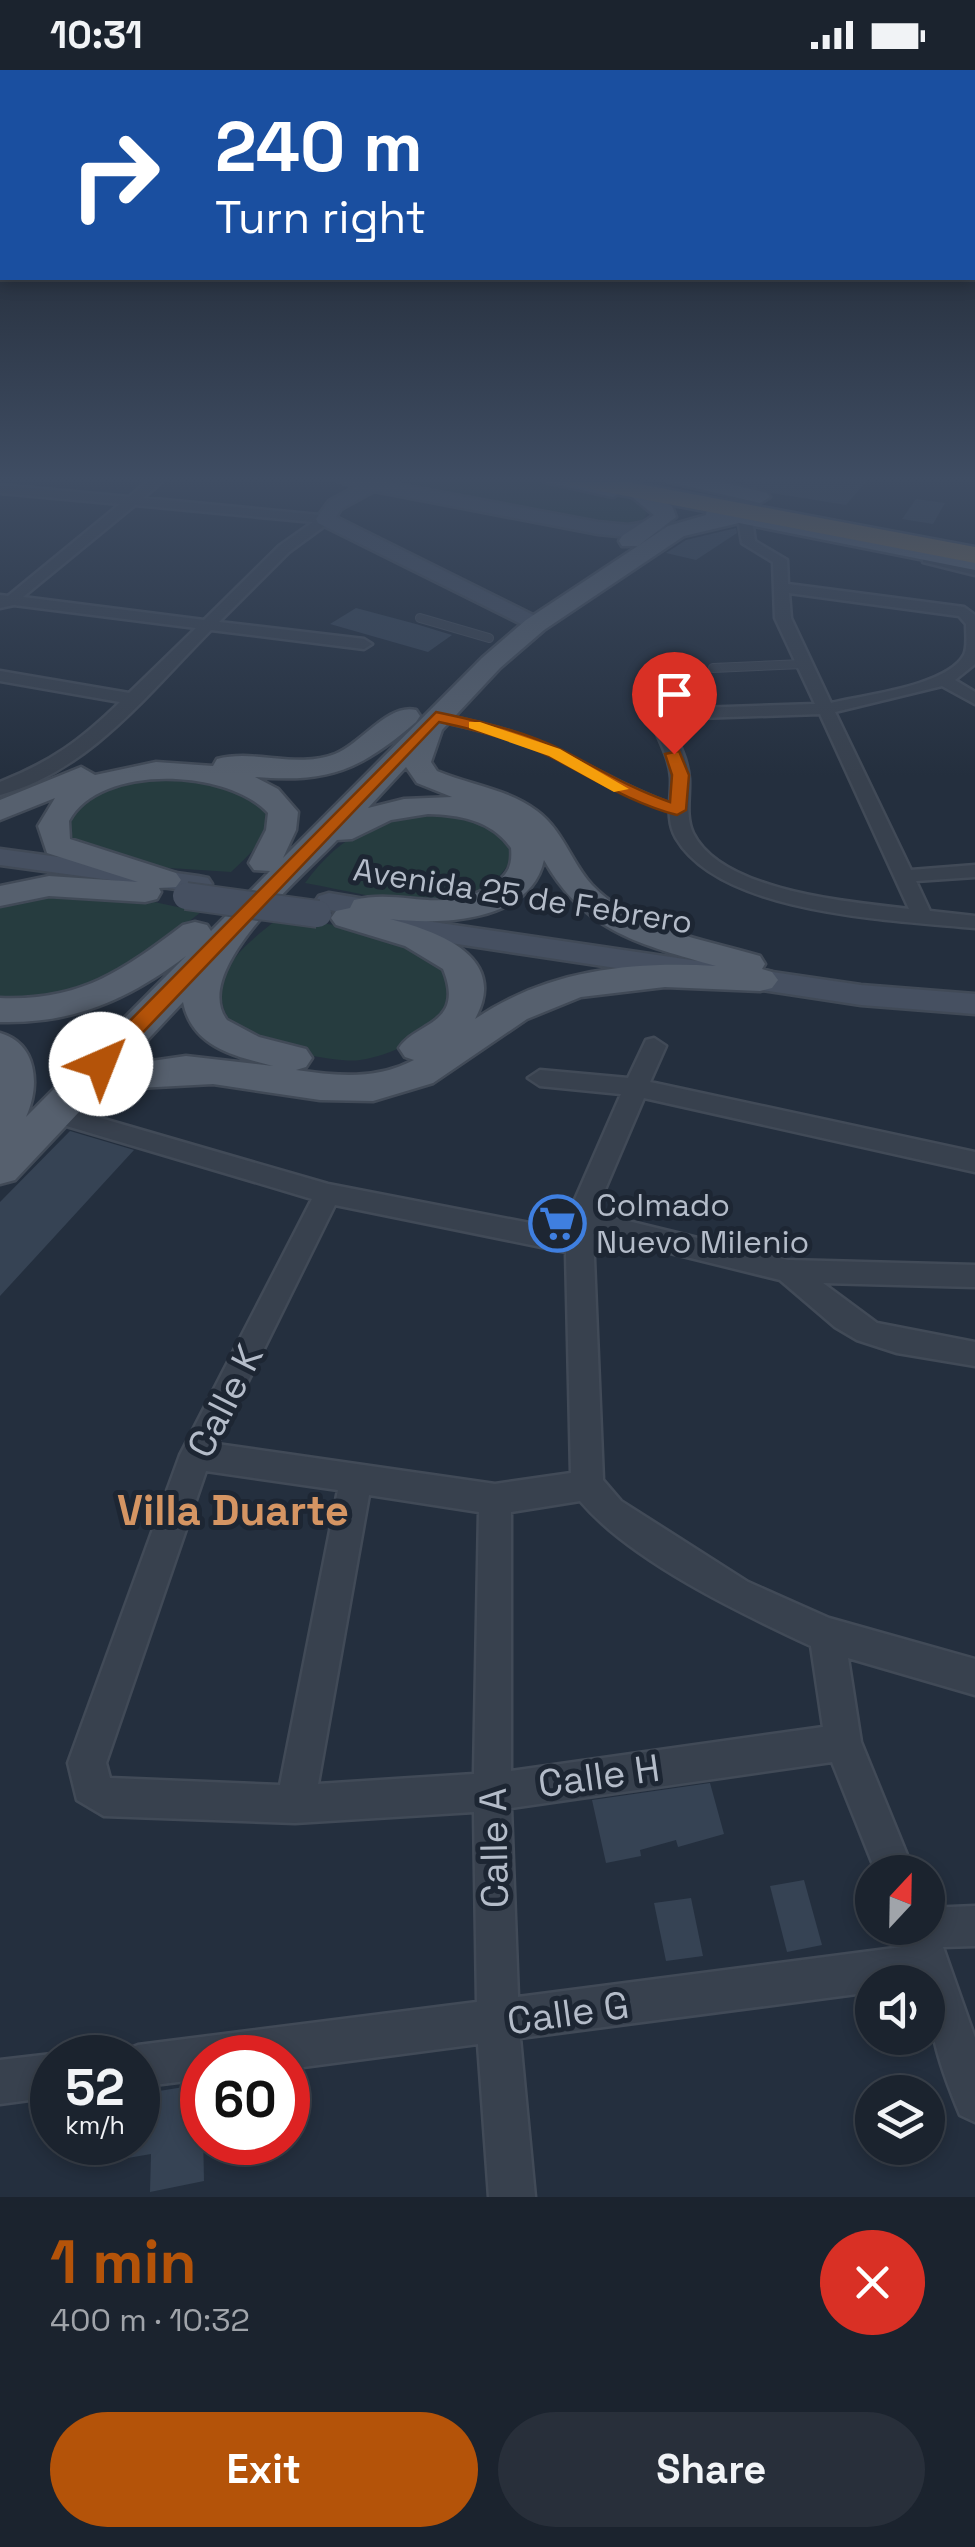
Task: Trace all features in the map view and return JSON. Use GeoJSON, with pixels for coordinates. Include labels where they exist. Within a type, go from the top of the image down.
{"type":"FeatureCollection","features":[{"type":"Feature","properties":{"kind":"main road"},"geometry":{"type":"LineString","coordinates":[[440,577],[526,621]]}},
{"type":"Feature","properties":{"kind":"main road"},"geometry":{"type":"LineString","coordinates":[[0,1130],[209,936],[526,621],[582,577]]}},
{"type":"Feature","properties":{"kind":"main road"},"geometry":{"type":"LineString","coordinates":[[0,811],[94,770],[131,762],[191,760],[281,770],[325,766],[360,753],[425,718],[489,638],[526,621],[599,577]]}},
{"type":"Feature","properties":{"kind":"main road"},"geometry":{"type":"LineString","coordinates":[[425,718],[417,762],[427,776],[527,817],[553,844],[579,890],[608,914],[635,928],[760,974]]}},
{"type":"Feature","properties":{"kind":"main road"},"geometry":{"type":"LineString","coordinates":[[176,888],[58,846],[52,823],[59,810],[81,790],[134,772],[182,772],[229,779],[270,796],[284,812],[280,866]]}},
{"type":"Feature","properties":{"kind":"main road"},"geometry":{"type":"LineString","coordinates":[[280,866],[362,818],[396,807],[421,805],[485,815],[514,832],[527,852],[525,874],[508,893],[467,907],[444,912],[337,910]]}},
{"type":"Feature","properties":{"kind":"main road","name":"Avenida 25 de Febrero"},"geometry":{"type":"LineString","coordinates":[[0,856],[176,888]]}},
{"type":"Feature","properties":{"kind":"main road","name":"Avenida 25 de Febrero"},"geometry":{"type":"LineString","coordinates":[[0,870],[337,910],[760,974],[861,995],[975,1003]]}},
{"type":"Feature","properties":{"kind":"main road"},"geometry":{"type":"LineString","coordinates":[[0,896],[50,886],[176,888]]}},
{"type":"Feature","properties":{"kind":"main road"},"geometry":{"type":"LineString","coordinates":[[209,936],[199,992],[204,1017],[213,1033],[238,1045],[301,1060],[366,1064],[407,1053],[444,1036],[466,1006],[466,980],[456,961],[441,948],[337,910]]}},
{"type":"Feature","properties":{"kind":"main road"},"geometry":{"type":"LineString","coordinates":[[0,1010],[69,1008],[113,992],[209,936]]}},
{"type":"Feature","properties":{"kind":"main road"},"geometry":{"type":"LineString","coordinates":[[0,1169],[209,936]]}},
{"type":"Feature","properties":{"kind":"main road"},"geometry":{"type":"LineString","coordinates":[[52,1113],[86,1093],[162,1068],[202,1068],[323,1087],[384,1086],[433,1068],[512,1012],[560,988],[655,973],[760,974]]}},
{"type":"Feature","properties":{"kind":"main road"},"geometry":{"type":"LineString","coordinates":[[0,1046],[12,1058],[18,1074],[16,1094],[0,1130]]}},
{"type":"Feature","properties":{"kind":"street"},"geometry":{"type":"LineString","coordinates":[[4,603],[36,577]]}},
{"type":"Feature","properties":{"kind":"street"},"geometry":{"type":"LineString","coordinates":[[0,789],[55,766],[85,746],[255,577]]}},
{"type":"Feature","properties":{"kind":"street"},"geometry":{"type":"LineString","coordinates":[[780,577],[784,618],[803,664],[922,915]]}},
{"type":"Feature","properties":{"kind":"street"},"geometry":{"type":"LineString","coordinates":[[780,587],[964,612],[974,623],[974,650],[969,661],[944,681],[826,710],[698,713],[673,719],[666,734],[680,775],[677,810],[684,836],[696,854],[714,868],[746,882],[820,902],[975,922]]}},
{"type":"Feature","properties":{"kind":"street"},"geometry":{"type":"LineString","coordinates":[[4,603],[208,623],[364,644]]}},
{"type":"Feature","properties":{"kind":"street"},"geometry":{"type":"LineString","coordinates":[[0,676],[136,698]]}},
{"type":"Feature","properties":{"kind":"street"},"geometry":{"type":"LineString","coordinates":[[944,681],[975,699]]}},
{"type":"Feature","properties":{"kind":"street"},"geometry":{"type":"LineString","coordinates":[[906,876],[975,871]]}},
{"type":"Feature","properties":{"kind":"street"},"geometry":{"type":"LineString","coordinates":[[654,1046],[634,1086],[578,1232],[587,1485],[610,1512],[736,1594],[827,1635],[975,1677]]}},
{"type":"Feature","properties":{"kind":"street"},"geometry":{"type":"LineString","coordinates":[[540,1078],[634,1086],[975,1162]]}},
{"type":"Feature","properties":{"kind":"street"},"geometry":{"type":"LineString","coordinates":[[52,1113],[328,1194],[578,1232],[788,1271],[975,1276]]}},
{"type":"Feature","properties":{"kind":"street","name":"Calle K"},"geometry":{"type":"LineString","coordinates":[[90,1786],[88,1764],[196,1455],[328,1194]]}},
{"type":"Feature","properties":{"kind":"street"},"geometry":{"type":"LineString","coordinates":[[788,1271],[812,1286],[851,1324],[870,1333],[975,1354]]}},
{"type":"Feature","properties":{"kind":"street"},"geometry":{"type":"LineString","coordinates":[[196,1455],[495,1499],[587,1485]]}},
{"type":"Feature","properties":{"kind":"street"},"geometry":{"type":"LineString","coordinates":[[294,1804],[356,1478]]}},
{"type":"Feature","properties":{"kind":"street","name":"Calle A"},"geometry":{"type":"LineString","coordinates":[[495,1499],[492,1792],[498,2023],[512,2197]]}},
{"type":"Feature","properties":{"kind":"street"},"geometry":{"type":"LineString","coordinates":[[827,1635],[843,1742],[888,1855]]}},
{"type":"Feature","properties":{"kind":"street","name":"Calle H"},"geometry":{"type":"LineString","coordinates":[[90,1786],[104,1797],[294,1804],[492,1792],[843,1742]]}},
{"type":"Feature","properties":{"kind":"street","name":"Calle G"},"geometry":{"type":"LineString","coordinates":[[945,1934],[975,1926]]}},
{"type":"Feature","properties":{"kind":"street","name":"Calle G"},"geometry":{"type":"LineString","coordinates":[[310,2045],[498,2023],[896,1945]]}},
{"type":"Feature","properties":{"kind":"street"},"geometry":{"type":"LineString","coordinates":[[923,1945],[975,2100]]}},
{"type":"Feature","properties":{"kind":"street"},"geometry":{"type":"LineString","coordinates":[[0,2082],[30,2079]]}},
{"type":"Feature","properties":{"kind":"lane"},"geometry":{"type":"LineString","coordinates":[[420,618],[489,638]]}},
{"type":"Feature","properties":{"kind":"lane"},"geometry":{"type":"LineString","coordinates":[[713,668],[803,664]]}},
{"type":"Feature","properties":{"kind":"lane"},"geometry":{"type":"LineString","coordinates":[[425,718],[485,727],[554,752],[632,795],[677,810]]}},
{"type":"Feature","properties":{"kind":"green space"},"geometry":{"type":"Polygon","coordinates":[[[144,775],[231,785],[266,809],[263,836],[231,872],[123,865],[97,857],[65,836],[67,818],[101,786],[144,775]]]}},
{"type":"Feature","properties":{"kind":"green space"},"geometry":{"type":"Polygon","coordinates":[[[442,811],[487,824],[503,835],[510,846],[504,870],[480,891],[450,901],[414,902],[305,883],[334,851],[365,830],[400,818],[442,811]]]}},
{"type":"Feature","properties":{"kind":"green space"},"geometry":{"type":"Polygon","coordinates":[[[18,894],[117,894],[201,912],[105,987],[0,1003],[0,902],[18,894]]]}},
{"type":"Feature","properties":{"kind":"green space"},"geometry":{"type":"Polygon","coordinates":[[[275,921],[364,930],[446,963],[451,1007],[410,1042],[360,1060],[294,1052],[258,1041],[235,1028],[226,1013],[221,985],[235,957],[275,921]]]}},
{"type":"Feature","properties":{"kind":"building"},"geometry":{"type":"Polygon","coordinates":[[[356,608],[452,635],[428,652],[330,624],[356,608]]]}},
{"type":"Feature","properties":{"kind":"building"},"geometry":{"type":"Polygon","coordinates":[[[70,1131],[134,1150],[0,1296],[0,1202],[70,1131]]]}},
{"type":"Feature","properties":{"kind":"building"},"geometry":{"type":"Polygon","coordinates":[[[710,1783],[724,1834],[678,1847],[676,1840],[640,1850],[641,1856],[606,1863],[592,1800],[710,1783]]]}},
{"type":"Feature","properties":{"kind":"building"},"geometry":{"type":"Polygon","coordinates":[[[804,1880],[822,1945],[787,1952],[770,1886],[804,1880]]]}},
{"type":"Feature","properties":{"kind":"building"},"geometry":{"type":"Polygon","coordinates":[[[691,1898],[703,1956],[666,1961],[654,1903],[691,1898]]]}},
{"type":"Feature","properties":{"kind":"building"},"geometry":{"type":"Polygon","coordinates":[[[180,2088],[180,2165],[204,2165],[204,2181],[150,2192],[151,2165],[160,2165],[160,2091],[180,2088]]]}},
{"type":"Feature","properties":{"kind":"slow traffic"},"geometry":{"type":"LineString","coordinates":[[475,725],[554,752],[620,789]]}},
{"type":"Feature","properties":{"kind":"place","name":"Colmado Nuevo Milenio"},"geometry":{"type":"Point","coordinates":[557,1223]}},
{"type":"Feature","properties":{"kind":"district","name":"Villa Duarte"},"geometry":{"type":"Point","coordinates":[233,1510]}},
{"type":"Feature","properties":{"kind":"route"},"geometry":{"type":"LineString","coordinates":[[101,1064],[436,717],[485,727],[554,752],[632,795],[677,810],[680,775],[674,754]]}}]}
